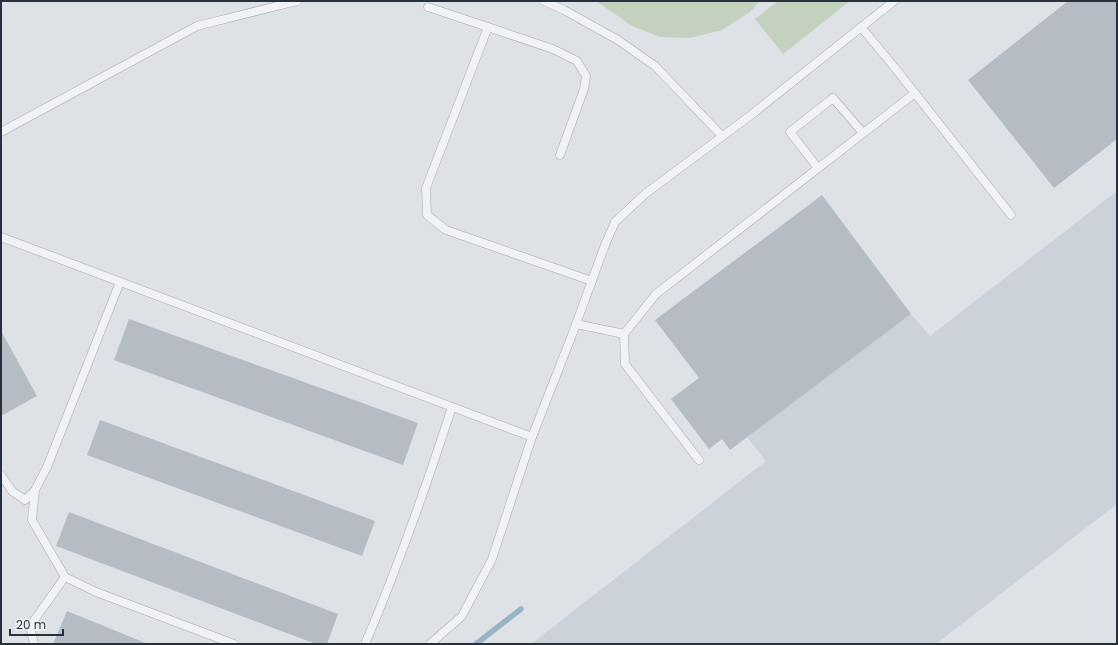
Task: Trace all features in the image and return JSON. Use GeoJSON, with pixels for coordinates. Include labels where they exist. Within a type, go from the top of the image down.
{"type":"FeatureCollection","features":[{"type":"Feature","properties":{"kind":"lane"},"geometry":{"type":"LineString","coordinates":[[1,132],[196,26],[297,1]]}},
{"type":"Feature","properties":{"kind":"lane"},"geometry":{"type":"LineString","coordinates":[[544,1],[564,10],[618,40],[655,66],[722,136]]}},
{"type":"Feature","properties":{"kind":"lane"},"geometry":{"type":"LineString","coordinates":[[430,644],[462,616],[492,559],[532,437],[616,222],[645,194],[722,136],[893,1]]}},
{"type":"Feature","properties":{"kind":"lane"},"geometry":{"type":"LineString","coordinates":[[428,7],[553,49],[577,61],[586,76],[584,89],[560,155]]}},
{"type":"Feature","properties":{"kind":"lane"},"geometry":{"type":"LineString","coordinates":[[488,27],[426,188],[427,214],[446,230],[592,281]]}},
{"type":"Feature","properties":{"kind":"lane"},"geometry":{"type":"LineString","coordinates":[[861,27],[1011,215]]}},
{"type":"Feature","properties":{"kind":"lane"},"geometry":{"type":"LineString","coordinates":[[699,460],[625,364],[624,334],[656,294],[915,93]]}},
{"type":"Feature","properties":{"kind":"lane"},"geometry":{"type":"LineString","coordinates":[[818,168],[790,132],[833,98],[863,133]]}},
{"type":"Feature","properties":{"kind":"lane"},"geometry":{"type":"LineString","coordinates":[[1,236],[532,437]]}},
{"type":"Feature","properties":{"kind":"lane"},"geometry":{"type":"LineString","coordinates":[[1,475],[12,491],[25,500],[35,490],[47,467],[120,282]]}},
{"type":"Feature","properties":{"kind":"lane"},"geometry":{"type":"LineString","coordinates":[[576,324],[624,334]]}},
{"type":"Feature","properties":{"kind":"lane"},"geometry":{"type":"LineString","coordinates":[[365,644],[387,594],[438,453],[452,407]]}},
{"type":"Feature","properties":{"kind":"lane"},"geometry":{"type":"LineString","coordinates":[[35,490],[32,520],[65,577],[96,592],[234,644]]}},
{"type":"Feature","properties":{"kind":"lane"},"geometry":{"type":"LineString","coordinates":[[34,644],[30,626],[65,577]]}},
{"type":"Feature","properties":{"kind":"shaded area"},"geometry":{"type":"Polygon","coordinates":[[[1117,191],[1117,504],[936,644],[531,644],[766,461],[747,437],[911,314],[930,336],[1117,191]]]}},
{"type":"Feature","properties":{"kind":"green space"},"geometry":{"type":"Polygon","coordinates":[[[596,1],[760,1],[750,12],[722,30],[690,38],[660,37],[632,26],[596,1]]]}},
{"type":"Feature","properties":{"kind":"green space"},"geometry":{"type":"Polygon","coordinates":[[[778,1],[850,1],[783,54],[755,19],[778,1]]]}},
{"type":"Feature","properties":{"kind":"building"},"geometry":{"type":"Polygon","coordinates":[[[1068,1],[1117,1],[1117,139],[1054,188],[968,80],[1068,1]]]}},
{"type":"Feature","properties":{"kind":"building"},"geometry":{"type":"Polygon","coordinates":[[[822,195],[911,314],[730,450],[722,439],[709,449],[671,399],[699,378],[655,320],[822,195]]]}},
{"type":"Feature","properties":{"kind":"building"},"geometry":{"type":"Polygon","coordinates":[[[129,319],[418,423],[403,465],[114,360],[129,319]]]}},
{"type":"Feature","properties":{"kind":"building"},"geometry":{"type":"Polygon","coordinates":[[[1,331],[37,396],[3,415],[1,412],[1,331]]]}},
{"type":"Feature","properties":{"kind":"building"},"geometry":{"type":"Polygon","coordinates":[[[100,420],[375,521],[362,556],[87,455],[100,420]]]}},
{"type":"Feature","properties":{"kind":"building"},"geometry":{"type":"Polygon","coordinates":[[[69,512],[338,614],[327,644],[316,644],[56,546],[69,512]]]}},
{"type":"Feature","properties":{"kind":"building"},"geometry":{"type":"Polygon","coordinates":[[[67,611],[148,644],[53,644],[67,611]]]}},
{"type":"Feature","properties":{"kind":"waterway"},"geometry":{"type":"LineString","coordinates":[[476,644],[521,609]]}}]}
